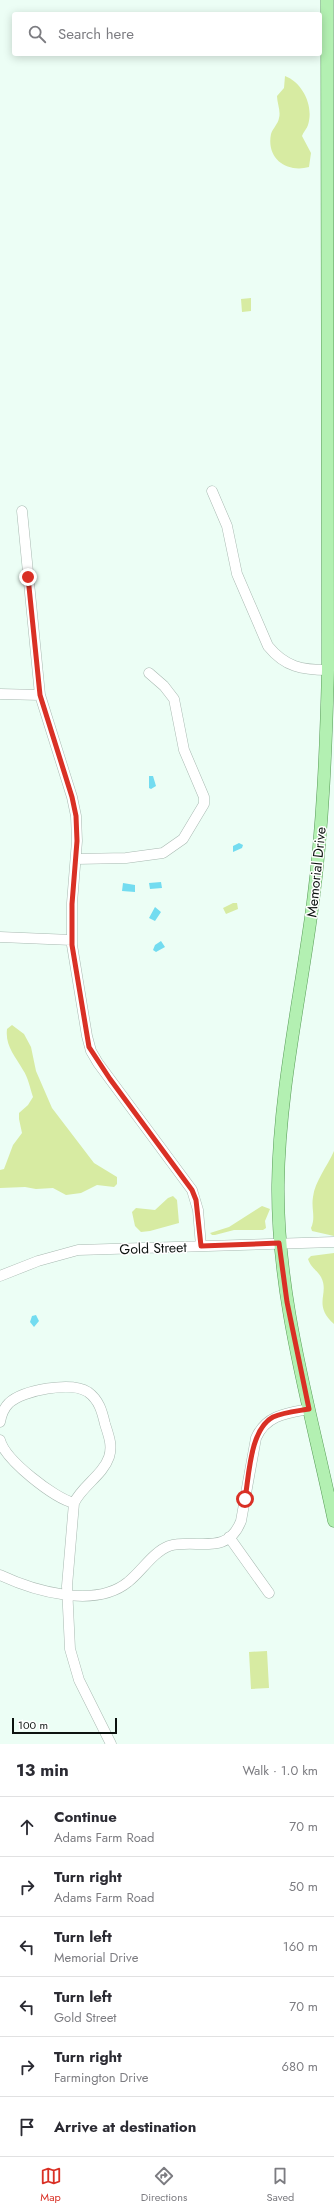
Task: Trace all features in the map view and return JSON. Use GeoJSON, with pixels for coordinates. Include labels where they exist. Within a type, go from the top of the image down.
{"type":"FeatureCollection","features":[{"type":"Feature","properties":{"kind":"main road","name":"Memorial Drive"},"geometry":{"type":"LineString","coordinates":[[327,0],[331,282],[326,751],[320,844],[280,1144],[278,1185],[279,1243],[288,1309],[334,1521]]}},
{"type":"Feature","properties":{"kind":"street"},"geometry":{"type":"LineString","coordinates":[[212,491],[227,526],[236,574],[268,646],[286,663],[303,668],[328,670]]}},
{"type":"Feature","properties":{"kind":"street"},"geometry":{"type":"LineString","coordinates":[[22,511],[40,695],[74,807],[77,828],[72,940],[85,1027],[91,1050],[192,1190],[196,1200],[201,1246]]}},
{"type":"Feature","properties":{"kind":"street"},"geometry":{"type":"LineString","coordinates":[[76,859],[126,858],[164,853],[183,839],[204,804],[202,792],[184,750],[174,699],[164,686],[149,673]]}},
{"type":"Feature","properties":{"kind":"street"},"geometry":{"type":"LineString","coordinates":[[0,694],[40,695]]}},
{"type":"Feature","properties":{"kind":"street"},"geometry":{"type":"LineString","coordinates":[[0,937],[72,940]]}},
{"type":"Feature","properties":{"kind":"street","name":"Gold Street"},"geometry":{"type":"LineString","coordinates":[[0,1276],[38,1261],[78,1250],[334,1242]]}},
{"type":"Feature","properties":{"kind":"street"},"geometry":{"type":"LineString","coordinates":[[0,1422],[9,1404],[30,1393],[70,1387],[84,1390],[96,1399],[110,1442],[109,1457],[74,1503],[67,1595],[72,1660],[79,1680],[111,1744]]}},
{"type":"Feature","properties":{"kind":"street"},"geometry":{"type":"LineString","coordinates":[[0,1575],[42,1590],[67,1595],[98,1594],[121,1587],[167,1547],[187,1544],[212,1544],[229,1537],[241,1521],[256,1438],[259,1431],[273,1417],[309,1409]]}},
{"type":"Feature","properties":{"kind":"street"},"geometry":{"type":"LineString","coordinates":[[0,1440],[3,1449],[14,1462],[59,1497],[74,1503]]}},
{"type":"Feature","properties":{"kind":"street"},"geometry":{"type":"LineString","coordinates":[[229,1537],[269,1593]]}},
{"type":"Feature","properties":{"kind":"green space"},"geometry":{"type":"Polygon","coordinates":[[[285,76],[297,84],[306,96],[308,103],[309,118],[302,136],[311,153],[309,167],[293,168],[286,166],[275,157],[272,151],[270,143],[271,134],[278,122],[279,115],[277,96],[284,88],[285,76]]]}},
{"type":"Feature","properties":{"kind":"green space"},"geometry":{"type":"Polygon","coordinates":[[[251,298],[251,311],[242,312],[241,299],[251,298]]]}},
{"type":"Feature","properties":{"kind":"green space"},"geometry":{"type":"Polygon","coordinates":[[[233,903],[237,903],[238,909],[226,914],[223,908],[233,903]]]}},
{"type":"Feature","properties":{"kind":"green space"},"geometry":{"type":"Polygon","coordinates":[[[12,1025],[24,1034],[31,1047],[36,1071],[52,1108],[94,1163],[117,1177],[117,1184],[114,1187],[97,1185],[81,1193],[66,1195],[53,1188],[0,1188],[0,1170],[4,1169],[13,1145],[22,1133],[19,1113],[28,1105],[33,1097],[26,1076],[9,1046],[7,1029],[12,1025]]]}},
{"type":"Feature","properties":{"kind":"green space"},"geometry":{"type":"Polygon","coordinates":[[[334,1151],[334,1236],[312,1231],[311,1228],[313,1220],[314,1191],[334,1151]]]}},
{"type":"Feature","properties":{"kind":"green space"},"geometry":{"type":"Polygon","coordinates":[[[173,1196],[177,1200],[179,1223],[141,1232],[135,1226],[132,1212],[136,1208],[155,1210],[168,1198],[173,1196]]]}},
{"type":"Feature","properties":{"kind":"green space"},"geometry":{"type":"Polygon","coordinates":[[[262,1206],[270,1209],[265,1221],[266,1228],[263,1230],[234,1230],[215,1235],[210,1233],[229,1227],[262,1206]]]}},
{"type":"Feature","properties":{"kind":"green space"},"geometry":{"type":"Polygon","coordinates":[[[334,1253],[334,1324],[327,1317],[324,1311],[324,1289],[321,1277],[308,1259],[311,1256],[334,1253]]]}},
{"type":"Feature","properties":{"kind":"green space"},"geometry":{"type":"Polygon","coordinates":[[[267,1651],[269,1688],[251,1689],[249,1652],[267,1651]]]}},
{"type":"Feature","properties":{"kind":"water"},"geometry":{"type":"Polygon","coordinates":[[[149,776],[153,776],[156,786],[151,789],[149,788],[149,776]]]}},
{"type":"Feature","properties":{"kind":"water"},"geometry":{"type":"Polygon","coordinates":[[[239,843],[243,845],[242,848],[233,852],[233,846],[239,843]]]}},
{"type":"Feature","properties":{"kind":"water"},"geometry":{"type":"Polygon","coordinates":[[[161,882],[162,888],[150,889],[149,883],[161,882]]]}},
{"type":"Feature","properties":{"kind":"water"},"geometry":{"type":"Polygon","coordinates":[[[123,883],[135,885],[135,892],[122,891],[123,883]]]}},
{"type":"Feature","properties":{"kind":"water"},"geometry":{"type":"Polygon","coordinates":[[[155,907],[161,912],[155,921],[149,918],[155,907]]]}},
{"type":"Feature","properties":{"kind":"water"},"geometry":{"type":"Polygon","coordinates":[[[161,941],[165,947],[156,952],[153,950],[155,945],[161,941]]]}},
{"type":"Feature","properties":{"kind":"water"},"geometry":{"type":"Polygon","coordinates":[[[36,1315],[39,1321],[34,1327],[30,1322],[32,1316],[36,1315]]]}},
{"type":"Feature","properties":{"kind":"route"},"geometry":{"type":"LineString","coordinates":[[28,577],[40,695],[72,797],[76,816],[77,841],[72,904],[72,945],[89,1047],[92,1054],[110,1079],[192,1190],[198,1210],[201,1246],[279,1243],[287,1302],[309,1409],[273,1417],[262,1426],[256,1438],[245,1499]]}}]}
